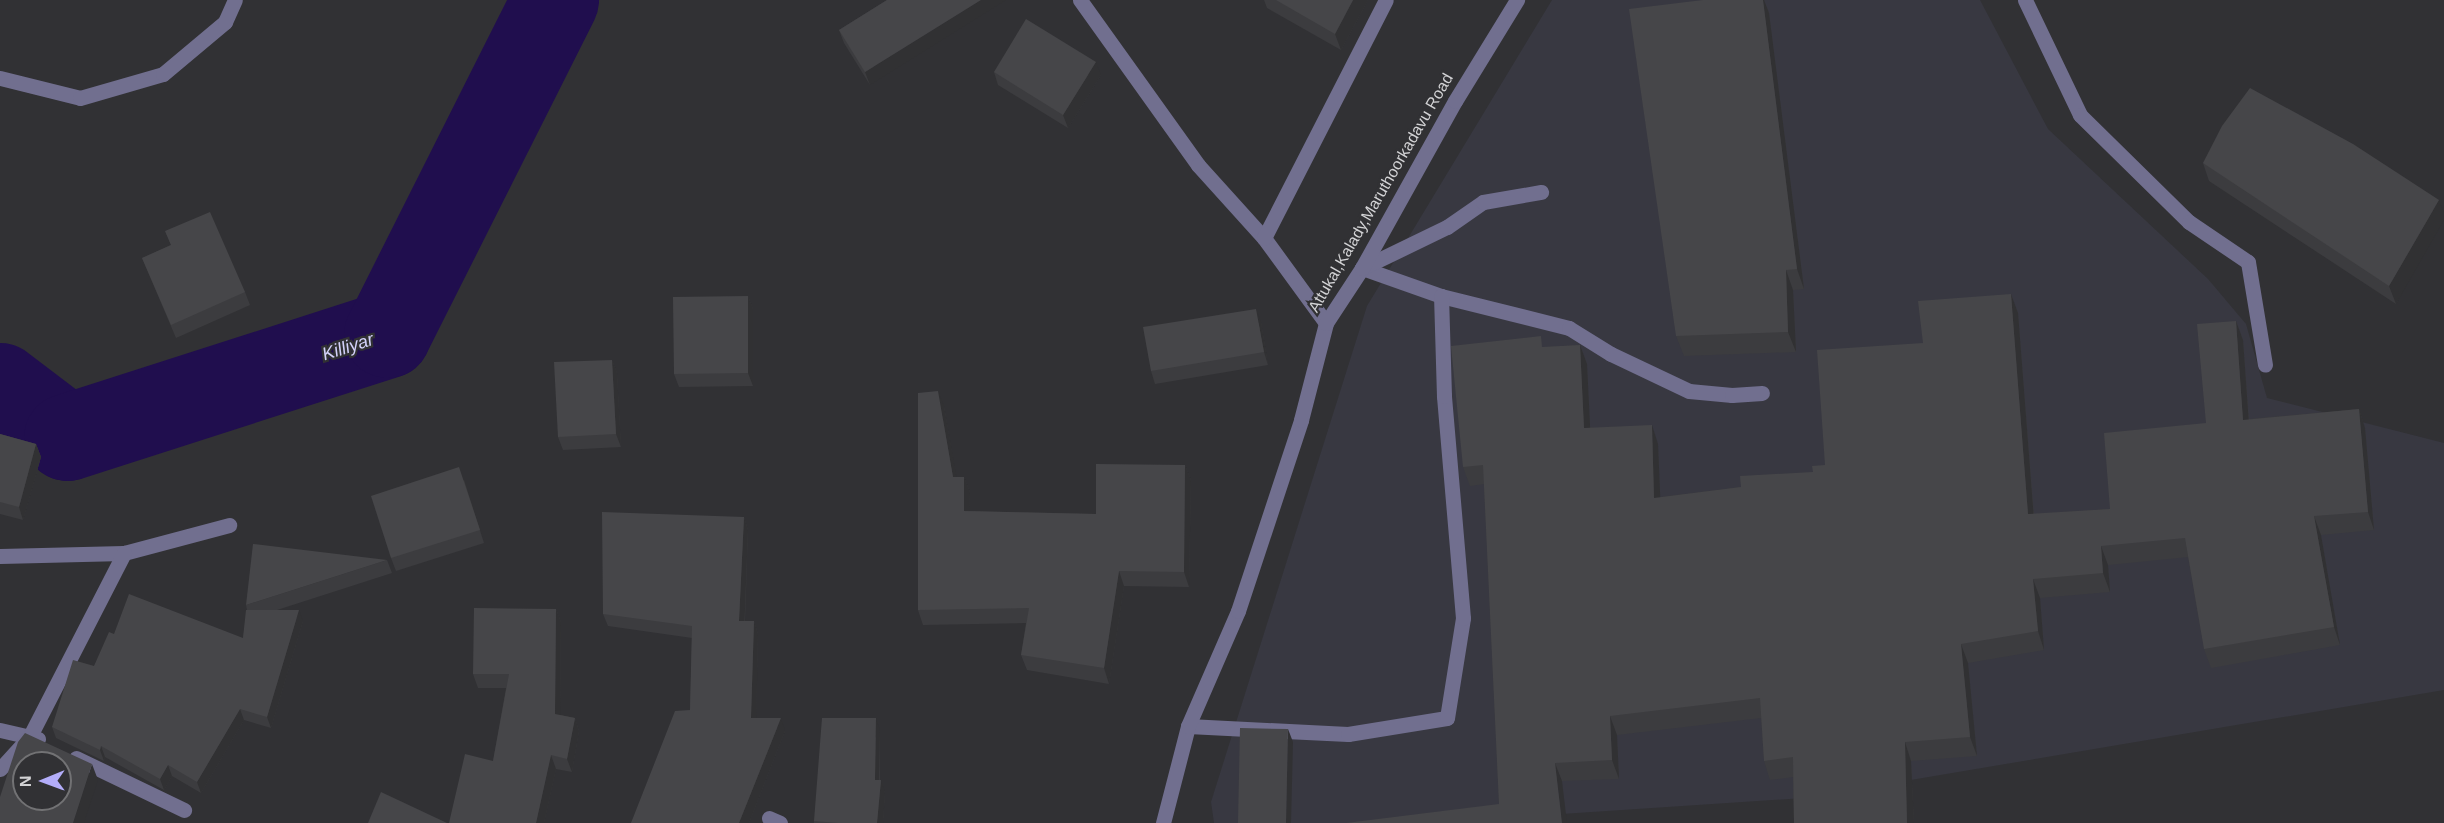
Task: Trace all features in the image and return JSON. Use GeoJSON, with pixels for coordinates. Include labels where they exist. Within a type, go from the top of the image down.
{"type":"FeatureCollection","features":[{"type":"Feature","properties":{"kind":"street"},"geometry":{"type":"LineString","coordinates":[[0,78],[80,98],[162,74],[225,22],[235,0]]}},
{"type":"Feature","properties":{"kind":"street"},"geometry":{"type":"LineString","coordinates":[[1080,0],[1198,165],[1264,238],[1326,323]]}},
{"type":"Feature","properties":{"kind":"street"},"geometry":{"type":"LineString","coordinates":[[1264,238],[1386,0]]}},
{"type":"Feature","properties":{"kind":"street","name":"Attukal,Kalady,Maruthoorkadavu Road"},"geometry":{"type":"LineString","coordinates":[[1163,823],[1188,726],[1238,612],[1301,420],[1326,323],[1362,268],[1455,102],[1517,0]]}},
{"type":"Feature","properties":{"kind":"street"},"geometry":{"type":"LineString","coordinates":[[2025,0],[2080,115],[2189,222],[2248,262],[2265,366]]}},
{"type":"Feature","properties":{"kind":"street"},"geometry":{"type":"LineString","coordinates":[[1362,268],[1447,227],[1483,202],[1541,192]]}},
{"type":"Feature","properties":{"kind":"street"},"geometry":{"type":"LineString","coordinates":[[1362,268],[1441,296],[1569,328],[1611,354],[1689,391],[1732,395],[1762,393]]}},
{"type":"Feature","properties":{"kind":"street"},"geometry":{"type":"LineString","coordinates":[[1188,726],[1348,734],[1447,718],[1463,618],[1444,396],[1441,296]]}},
{"type":"Feature","properties":{"kind":"street"},"geometry":{"type":"LineString","coordinates":[[0,555],[124,553],[230,525]]}},
{"type":"Feature","properties":{"kind":"street"},"geometry":{"type":"LineString","coordinates":[[0,769],[30,736],[124,553]]}},
{"type":"Feature","properties":{"kind":"street"},"geometry":{"type":"LineString","coordinates":[[0,730],[30,736],[184,810]]}},
{"type":"Feature","properties":{"kind":"shaded area"},"geometry":{"type":"Polygon","coordinates":[[[1552,0],[1980,0],[2048,129],[2208,279],[2246,324],[2267,398],[2444,443],[2444,690],[1804,798],[1424,823],[1214,823],[1211,802],[1367,306],[1552,0]]]}},
{"type":"Feature","properties":{"kind":"building"},"geometry":{"type":"Polygon","coordinates":[[[887,0],[981,0],[865,72],[839,30],[887,0]]]}},
{"type":"Feature","properties":{"kind":"building"},"geometry":{"type":"Polygon","coordinates":[[[1276,0],[1353,0],[1335,34],[1276,0]]]}},
{"type":"Feature","properties":{"kind":"building"},"geometry":{"type":"Polygon","coordinates":[[[1703,0],[1763,0],[1797,269],[1786,270],[1788,332],[1676,336],[1629,9],[1703,0]]]}},
{"type":"Feature","properties":{"kind":"building"},"geometry":{"type":"Polygon","coordinates":[[[1026,19],[1096,62],[1063,115],[994,72],[1026,19]]]}},
{"type":"Feature","properties":{"kind":"building"},"geometry":{"type":"Polygon","coordinates":[[[2250,88],[2353,144],[2439,200],[2389,286],[2203,163],[2222,126],[2250,88]]]}},
{"type":"Feature","properties":{"kind":"building"},"geometry":{"type":"Polygon","coordinates":[[[210,212],[245,292],[171,325],[142,258],[171,245],[165,231],[210,212]]]}},
{"type":"Feature","properties":{"kind":"building"},"geometry":{"type":"Polygon","coordinates":[[[2011,294],[2028,514],[2110,509],[2104,433],[2206,423],[2197,324],[2236,321],[2243,420],[2359,409],[2368,512],[2314,516],[2334,627],[2204,649],[2185,538],[2101,546],[2103,573],[2033,579],[2038,631],[1961,644],[1970,737],[1905,742],[1907,823],[1794,823],[1793,757],[1764,761],[1760,698],[1610,716],[1612,760],[1555,763],[1562,823],[1346,823],[1499,804],[1483,465],[1463,467],[1451,346],[1541,336],[1542,347],[1580,345],[1584,428],[1652,425],[1654,498],[1741,487],[1740,476],[1813,472],[1812,466],[1825,465],[1817,350],[1923,343],[1918,301],[2011,294]]]}},
{"type":"Feature","properties":{"kind":"building"},"geometry":{"type":"Polygon","coordinates":[[[748,296],[748,373],[674,374],[673,297],[748,296]]]}},
{"type":"Feature","properties":{"kind":"building"},"geometry":{"type":"Polygon","coordinates":[[[1256,309],[1264,352],[1151,371],[1143,327],[1256,309]]]}},
{"type":"Feature","properties":{"kind":"building"},"geometry":{"type":"Polygon","coordinates":[[[612,360],[616,434],[558,437],[554,362],[612,360]]]}},
{"type":"Feature","properties":{"kind":"building"},"geometry":{"type":"Polygon","coordinates":[[[938,391],[953,477],[964,477],[964,511],[1096,514],[1096,464],[1185,465],[1184,572],[1119,571],[1104,668],[1021,655],[1029,608],[918,610],[918,393],[938,391]]]}},
{"type":"Feature","properties":{"kind":"building"},"geometry":{"type":"Polygon","coordinates":[[[0,434],[36,444],[19,507],[0,502],[0,434]]]}},
{"type":"Feature","properties":{"kind":"building"},"geometry":{"type":"Polygon","coordinates":[[[459,467],[480,530],[391,558],[371,496],[459,467]]]}},
{"type":"Feature","properties":{"kind":"building"},"geometry":{"type":"Polygon","coordinates":[[[602,512],[744,517],[739,621],[754,621],[751,718],[781,718],[739,823],[631,823],[675,711],[690,710],[692,626],[603,614],[602,512]]]}},
{"type":"Feature","properties":{"kind":"building"},"geometry":{"type":"Polygon","coordinates":[[[253,544],[387,560],[246,605],[253,544]]]}},
{"type":"Feature","properties":{"kind":"building"},"geometry":{"type":"Polygon","coordinates":[[[129,594],[243,638],[246,610],[299,610],[267,717],[240,709],[197,782],[168,765],[160,779],[101,746],[100,750],[52,727],[73,660],[94,666],[109,632],[114,634],[129,594]]]}},
{"type":"Feature","properties":{"kind":"building"},"geometry":{"type":"Polygon","coordinates":[[[474,608],[556,609],[555,714],[575,718],[567,759],[551,755],[536,823],[449,823],[465,754],[493,761],[509,674],[473,674],[474,608]]]}},
{"type":"Feature","properties":{"kind":"building"},"geometry":{"type":"Polygon","coordinates":[[[822,718],[876,718],[875,780],[881,780],[877,823],[814,821],[822,718]]]}},
{"type":"Feature","properties":{"kind":"building"},"geometry":{"type":"Polygon","coordinates":[[[1240,728],[1288,729],[1286,823],[1238,823],[1240,728]]]}},
{"type":"Feature","properties":{"kind":"building"},"geometry":{"type":"Polygon","coordinates":[[[25,733],[64,751],[15,751],[25,733]]]}},
{"type":"Feature","properties":{"kind":"building"},"geometry":{"type":"Polygon","coordinates":[[[72,755],[92,764],[73,823],[0,823],[0,797],[12,760],[12,811],[72,811],[72,755]]]}},
{"type":"Feature","properties":{"kind":"building"},"geometry":{"type":"Polygon","coordinates":[[[381,792],[447,823],[368,823],[381,792]]]}},
{"type":"Feature","properties":{"kind":"waterway","name":"Killiyar"},"geometry":{"type":"LineString","coordinates":[[0,386],[67,437],[387,334],[555,0]]}}]}
